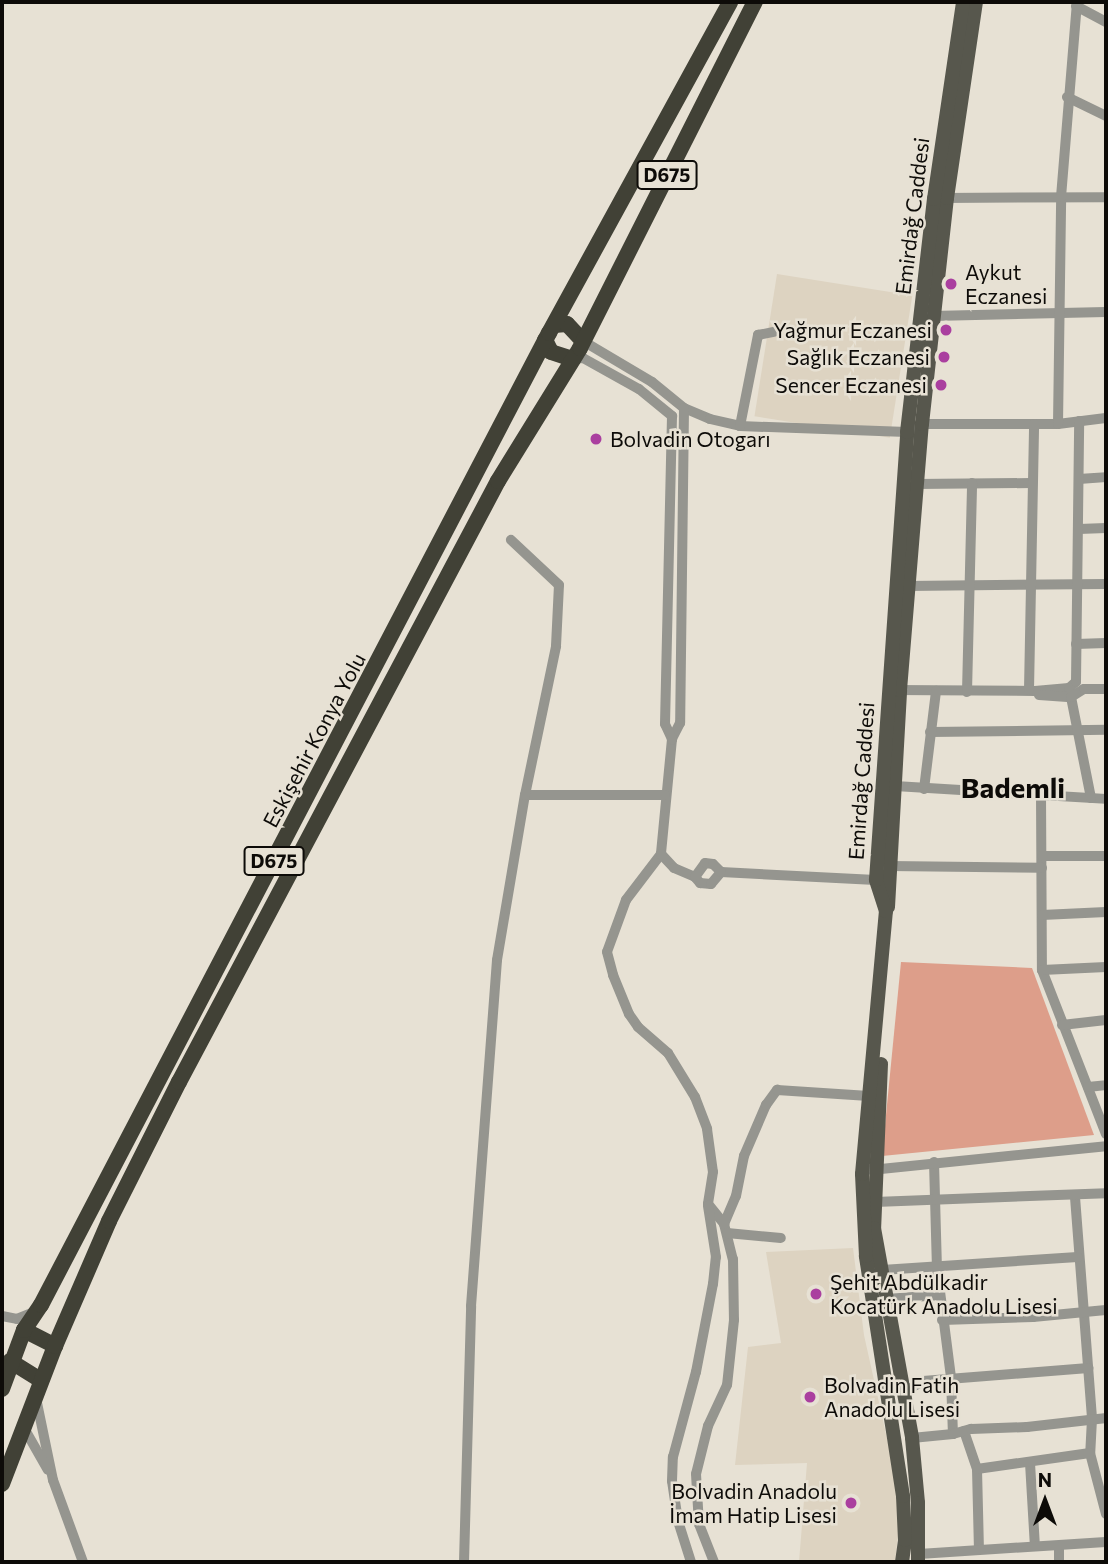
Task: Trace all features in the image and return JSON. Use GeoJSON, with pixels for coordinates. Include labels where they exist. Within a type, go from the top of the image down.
{"type":"FeatureCollection","features":[{"type":"Feature","properties":{"kind":"highway","name":"D675"},"geometry":{"type":"LineString","coordinates":[[549,333],[730,2]]}},
{"type":"Feature","properties":{"kind":"highway","name":"D675"},"geometry":{"type":"LineString","coordinates":[[2,1484],[41,1380],[109,1222],[179,1082],[498,481],[583,341],[755,2]]}},
{"type":"Feature","properties":{"kind":"highway"},"geometry":{"type":"LineString","coordinates":[[573,359],[551,352],[549,333],[567,324],[583,341]]}},
{"type":"Feature","properties":{"kind":"highway","name":"Eskişehir Konya Yolu"},"geometry":{"type":"LineString","coordinates":[[2,1389],[6,1355],[41,1305],[549,333]]}},
{"type":"Feature","properties":{"kind":"highway"},"geometry":{"type":"LineString","coordinates":[[24,1330],[55,1346]]}},
{"type":"Feature","properties":{"kind":"highway"},"geometry":{"type":"LineString","coordinates":[[6,1355],[41,1380]]}},
{"type":"Feature","properties":{"kind":"main road","name":"Emirdağ Caddesi"},"geometry":{"type":"LineString","coordinates":[[902,1562],[905,1540],[903,1496],[866,1256],[862,1174],[886,911],[876,880],[894,690],[908,586],[941,198],[963,2]]}},
{"type":"Feature","properties":{"kind":"main road","name":"Emirdağ Caddesi"},"geometry":{"type":"LineString","coordinates":[[918,1558],[912,1438],[874,1228],[895,786],[894,690],[906,432],[941,198],[976,2]]}},
{"type":"Feature","properties":{"kind":"street"},"geometry":{"type":"LineString","coordinates":[[1058,424],[1061,197],[1076,4],[1106,22]]}},
{"type":"Feature","properties":{"kind":"street"},"geometry":{"type":"LineString","coordinates":[[1067,97],[1106,116]]}},
{"type":"Feature","properties":{"kind":"street"},"geometry":{"type":"LineString","coordinates":[[941,198],[1106,197]]}},
{"type":"Feature","properties":{"kind":"street"},"geometry":{"type":"LineString","coordinates":[[933,316],[1106,312]]}},
{"type":"Feature","properties":{"kind":"street"},"geometry":{"type":"LineString","coordinates":[[740,426],[758,335],[774,332]]}},
{"type":"Feature","properties":{"kind":"street"},"geometry":{"type":"LineString","coordinates":[[583,341],[652,382],[684,408],[710,419],[740,426],[906,432],[922,424],[1058,424],[1106,418]]}},
{"type":"Feature","properties":{"kind":"street"},"geometry":{"type":"LineString","coordinates":[[573,359],[583,358],[639,389],[672,416]]}},
{"type":"Feature","properties":{"kind":"street"},"geometry":{"type":"LineString","coordinates":[[672,416],[684,408]]}},
{"type":"Feature","properties":{"kind":"street"},"geometry":{"type":"LineString","coordinates":[[684,408],[680,723],[672,739],[661,853],[625,901],[607,952],[612,975],[629,1014],[638,1027],[668,1053],[695,1097],[707,1129],[713,1172],[708,1204],[716,1257],[713,1284],[696,1372],[673,1457],[672,1481],[678,1521],[691,1562]]}},
{"type":"Feature","properties":{"kind":"street"},"geometry":{"type":"LineString","coordinates":[[672,416],[665,724],[672,739]]}},
{"type":"Feature","properties":{"kind":"street"},"geometry":{"type":"LineString","coordinates":[[894,690],[1032,691],[1069,688],[1076,682],[1079,421]]}},
{"type":"Feature","properties":{"kind":"street"},"geometry":{"type":"LineString","coordinates":[[1032,691],[1029,584],[1034,424]]}},
{"type":"Feature","properties":{"kind":"street"},"geometry":{"type":"LineString","coordinates":[[1079,479],[1106,477]]}},
{"type":"Feature","properties":{"kind":"street"},"geometry":{"type":"LineString","coordinates":[[967,692],[972,483]]}},
{"type":"Feature","properties":{"kind":"street"},"geometry":{"type":"LineString","coordinates":[[916,484],[1031,483]]}},
{"type":"Feature","properties":{"kind":"street"},"geometry":{"type":"LineString","coordinates":[[1079,529],[1106,528]]}},
{"type":"Feature","properties":{"kind":"street"},"geometry":{"type":"LineString","coordinates":[[464,1562],[471,1306],[497,960],[525,795],[556,646],[559,585],[511,540]]}},
{"type":"Feature","properties":{"kind":"street"},"geometry":{"type":"LineString","coordinates":[[908,586],[1106,584]]}},
{"type":"Feature","properties":{"kind":"street"},"geometry":{"type":"LineString","coordinates":[[1076,644],[1106,643]]}},
{"type":"Feature","properties":{"kind":"street"},"geometry":{"type":"LineString","coordinates":[[1032,691],[1038,695],[1071,696],[1084,689],[1106,689]]}},
{"type":"Feature","properties":{"kind":"street"},"geometry":{"type":"LineString","coordinates":[[924,789],[936,691]]}},
{"type":"Feature","properties":{"kind":"street"},"geometry":{"type":"LineString","coordinates":[[1071,696],[1091,798]]}},
{"type":"Feature","properties":{"kind":"street"},"geometry":{"type":"LineString","coordinates":[[930,732],[1106,730]]}},
{"type":"Feature","properties":{"kind":"street"},"geometry":{"type":"LineString","coordinates":[[895,786],[1106,799]]}},
{"type":"Feature","properties":{"kind":"street"},"geometry":{"type":"LineString","coordinates":[[1041,794],[1042,970],[1106,1134]]}},
{"type":"Feature","properties":{"kind":"street"},"geometry":{"type":"LineString","coordinates":[[525,795],[665,796]]}},
{"type":"Feature","properties":{"kind":"street"},"geometry":{"type":"LineString","coordinates":[[661,853],[674,868],[695,877],[701,883],[711,884],[721,872]]}},
{"type":"Feature","properties":{"kind":"street"},"geometry":{"type":"LineString","coordinates":[[890,866],[1042,862],[1106,856]]}},
{"type":"Feature","properties":{"kind":"street"},"geometry":{"type":"LineString","coordinates":[[695,877],[705,863],[713,864],[721,872],[876,880]]}},
{"type":"Feature","properties":{"kind":"street"},"geometry":{"type":"LineString","coordinates":[[1042,915],[1106,912]]}},
{"type":"Feature","properties":{"kind":"street"},"geometry":{"type":"LineString","coordinates":[[1042,970],[1106,967]]}},
{"type":"Feature","properties":{"kind":"street"},"geometry":{"type":"LineString","coordinates":[[1062,1025],[1106,1020]]}},
{"type":"Feature","properties":{"kind":"street"},"geometry":{"type":"LineString","coordinates":[[1088,1087],[1106,1085]]}},
{"type":"Feature","properties":{"kind":"street"},"geometry":{"type":"LineString","coordinates":[[725,1229],[736,1196],[744,1156],[766,1105],[777,1090],[869,1096]]}},
{"type":"Feature","properties":{"kind":"street"},"geometry":{"type":"LineString","coordinates":[[862,1174],[877,1168],[1106,1146]]}},
{"type":"Feature","properties":{"kind":"street"},"geometry":{"type":"LineString","coordinates":[[934,1162],[937,1268],[942,1320],[959,1433],[977,1469],[979,1549]]}},
{"type":"Feature","properties":{"kind":"street"},"geometry":{"type":"LineString","coordinates":[[875,1202],[1075,1197],[1106,1193]]}},
{"type":"Feature","properties":{"kind":"street"},"geometry":{"type":"LineString","coordinates":[[1075,1197],[1078,1257],[1085,1313],[1091,1419],[1090,1453],[1105,1500],[1106,1514]]}},
{"type":"Feature","properties":{"kind":"street"},"geometry":{"type":"LineString","coordinates":[[708,1204],[725,1229],[735,1282],[728,1375],[708,1426],[696,1474],[699,1524],[714,1562]]}},
{"type":"Feature","properties":{"kind":"street"},"geometry":{"type":"LineString","coordinates":[[725,1229],[782,1238]]}},
{"type":"Feature","properties":{"kind":"street"},"geometry":{"type":"LineString","coordinates":[[882,1270],[1078,1257]]}},
{"type":"Feature","properties":{"kind":"street"},"geometry":{"type":"LineString","coordinates":[[887,1299],[940,1295]]}},
{"type":"Feature","properties":{"kind":"street"},"geometry":{"type":"LineString","coordinates":[[2,1316],[18,1319],[29,1316],[41,1305]]}},
{"type":"Feature","properties":{"kind":"street"},"geometry":{"type":"LineString","coordinates":[[942,1320],[1106,1310]]}},
{"type":"Feature","properties":{"kind":"street"},"geometry":{"type":"LineString","coordinates":[[2,1316],[24,1330]]}},
{"type":"Feature","properties":{"kind":"street"},"geometry":{"type":"LineString","coordinates":[[904,1392],[923,1381],[1001,1377],[1088,1368]]}},
{"type":"Feature","properties":{"kind":"street"},"geometry":{"type":"LineString","coordinates":[[36,1398],[53,1479],[83,1562]]}},
{"type":"Feature","properties":{"kind":"street"},"geometry":{"type":"LineString","coordinates":[[912,1438],[1106,1418]]}},
{"type":"Feature","properties":{"kind":"street"},"geometry":{"type":"LineString","coordinates":[[24,1428],[53,1479]]}},
{"type":"Feature","properties":{"kind":"street"},"geometry":{"type":"LineString","coordinates":[[977,1469],[1090,1453]]}},
{"type":"Feature","properties":{"kind":"street"},"geometry":{"type":"LineString","coordinates":[[1030,1462],[1035,1546]]}},
{"type":"Feature","properties":{"kind":"street"},"geometry":{"type":"LineString","coordinates":[[918,1558],[979,1549],[1106,1542]]}},
{"type":"Feature","properties":{"kind":"street"},"geometry":{"type":"LineString","coordinates":[[1059,1545],[1059,1562]]}},
{"type":"Feature","properties":{"kind":"shaded area"},"geometry":{"type":"Polygon","coordinates":[[[777,274],[912,295],[890,438],[754,416],[777,274]]]}},
{"type":"Feature","properties":{"kind":"shaded area"},"geometry":{"type":"Polygon","coordinates":[[[901,962],[1032,968],[1094,1135],[882,1156],[901,962]]]}},
{"type":"Feature","properties":{"kind":"shaded area"},"geometry":{"type":"Polygon","coordinates":[[[853,1248],[864,1335],[896,1479],[899,1527],[895,1562],[799,1562],[807,1463],[735,1465],[748,1347],[781,1343],[766,1252],[853,1248]]]}},
{"type":"Feature","properties":{"kind":"place","name":"Aykut Eczanesi"},"geometry":{"type":"Point","coordinates":[951,284]}},
{"type":"Feature","properties":{"kind":"place","name":"Yağmur Eczanesi"},"geometry":{"type":"Point","coordinates":[946,330]}},
{"type":"Feature","properties":{"kind":"place","name":"Sağlık Eczanesi"},"geometry":{"type":"Point","coordinates":[944,357]}},
{"type":"Feature","properties":{"kind":"place","name":"Sencer Eczanesi"},"geometry":{"type":"Point","coordinates":[941,385]}},
{"type":"Feature","properties":{"kind":"place","name":"Bolvadin Otogarı"},"geometry":{"type":"Point","coordinates":[596,439]}},
{"type":"Feature","properties":{"kind":"place","name":"Şehit Abdülkadir Kocatürk Anadolu Lisesi"},"geometry":{"type":"Point","coordinates":[816,1294]}},
{"type":"Feature","properties":{"kind":"place","name":"Bolvadin Fatih Anadolu Lisesi"},"geometry":{"type":"Point","coordinates":[810,1397]}},
{"type":"Feature","properties":{"kind":"place","name":"Bolvadin Anadolu İmam Hatip Lisesi"},"geometry":{"type":"Point","coordinates":[851,1503]}},
{"type":"Feature","properties":{"kind":"district","name":"Bademli"},"geometry":{"type":"Point","coordinates":[1013,787]}}]}
